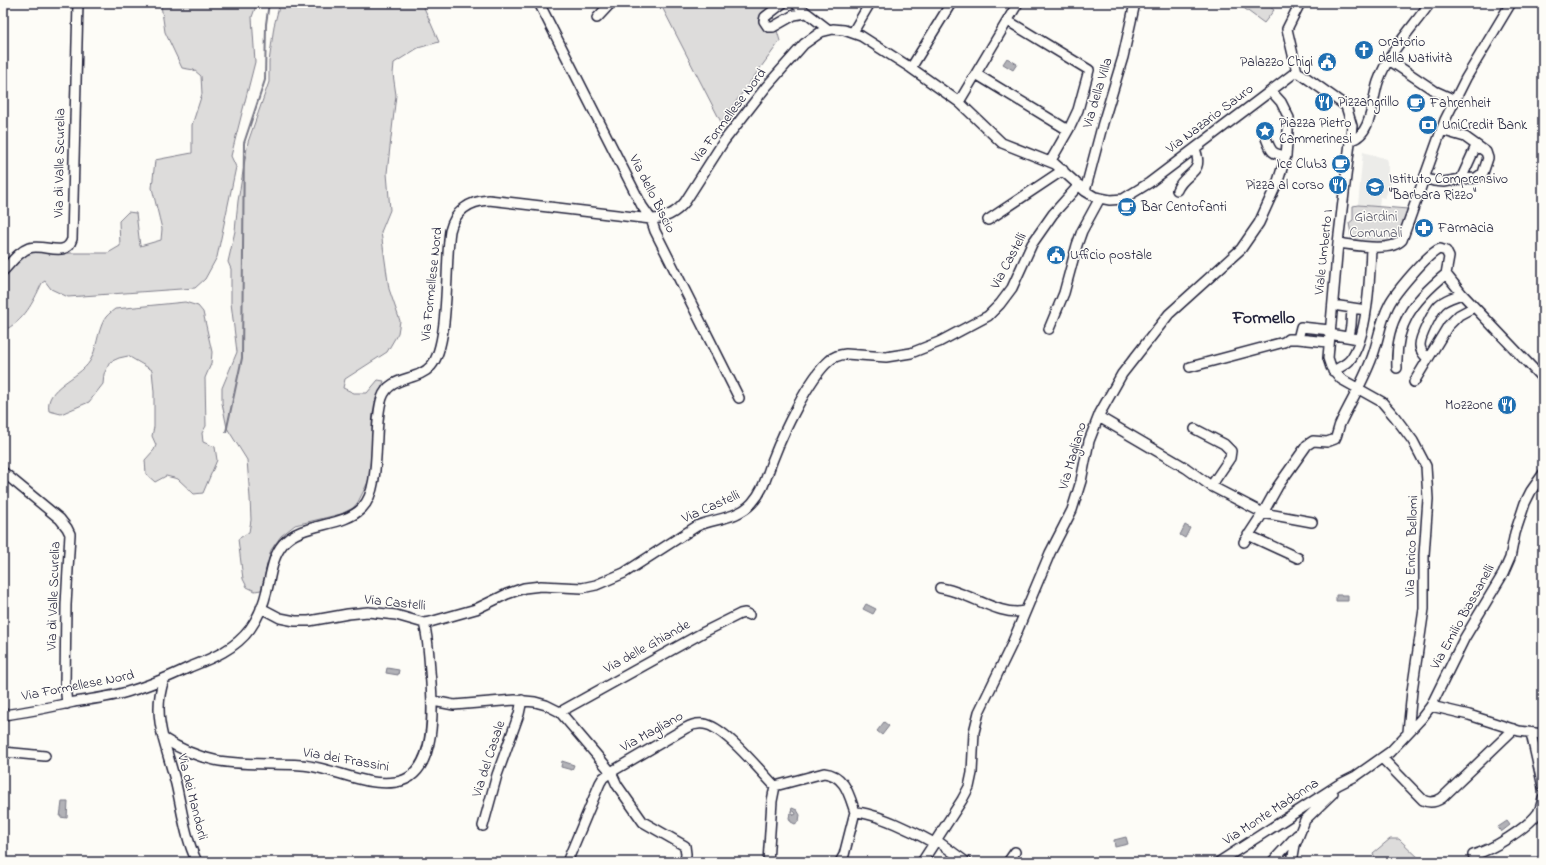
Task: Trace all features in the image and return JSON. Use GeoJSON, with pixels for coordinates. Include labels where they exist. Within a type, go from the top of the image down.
{"type":"FeatureCollection","features":[{"type":"Feature","properties":{"kind":"street","name":"Via di Valle Scurelia"},"geometry":{"type":"LineString","coordinates":[[3,271],[27,249],[41,247],[64,249],[69,246],[72,239],[78,3]]}},
{"type":"Feature","properties":{"kind":"street","name":"Via dello Biscio"},"geometry":{"type":"LineString","coordinates":[[539,3],[642,206],[651,219],[655,231],[739,398]]}},
{"type":"Feature","properties":{"kind":"street"},"geometry":{"type":"LineString","coordinates":[[597,18],[611,3]]}},
{"type":"Feature","properties":{"kind":"street"},"geometry":{"type":"LineString","coordinates":[[784,3],[765,17],[764,21],[768,27],[773,27],[794,15],[806,13]]}},
{"type":"Feature","properties":{"kind":"street"},"geometry":{"type":"LineString","coordinates":[[795,3],[829,30]]}},
{"type":"Feature","properties":{"kind":"street"},"geometry":{"type":"LineString","coordinates":[[853,32],[870,3]]}},
{"type":"Feature","properties":{"kind":"street"},"geometry":{"type":"LineString","coordinates":[[912,68],[951,3]]}},
{"type":"Feature","properties":{"kind":"street"},"geometry":{"type":"LineString","coordinates":[[959,102],[1018,3]]}},
{"type":"Feature","properties":{"kind":"street","name":"Via della Villa"},"geometry":{"type":"LineString","coordinates":[[1082,188],[1123,57],[1135,3]]}},
{"type":"Feature","properties":{"kind":"street"},"geometry":{"type":"LineString","coordinates":[[1297,72],[1287,29],[1300,3]]}},
{"type":"Feature","properties":{"kind":"street"},"geometry":{"type":"LineString","coordinates":[[1350,140],[1356,139],[1363,132],[1370,114],[1381,74],[1389,60],[1430,3]]}},
{"type":"Feature","properties":{"kind":"street"},"geometry":{"type":"LineString","coordinates":[[1338,244],[1371,247],[1392,246],[1398,244],[1402,240],[1441,130],[1466,78],[1511,3]]}},
{"type":"Feature","properties":{"kind":"street"},"geometry":{"type":"LineString","coordinates":[[1008,21],[1089,70],[1078,110],[1050,162]]}},
{"type":"Feature","properties":{"kind":"street","name":"Via Formellese Nord"},"geometry":{"type":"LineString","coordinates":[[3,715],[127,693],[214,657],[230,648],[248,631],[261,608],[267,592],[276,556],[287,540],[296,533],[354,514],[361,508],[368,500],[373,483],[380,407],[383,394],[392,384],[426,370],[433,364],[438,354],[443,328],[450,231],[455,218],[462,208],[471,203],[477,201],[497,201],[651,219],[665,217],[681,207],[720,146],[761,93],[804,44],[818,34],[829,30],[841,29],[853,32],[864,38],[912,68],[959,102],[1002,143],[1050,162],[1063,170],[1082,188]]}},
{"type":"Feature","properties":{"kind":"street"},"geometry":{"type":"LineString","coordinates":[[1389,60],[1435,91],[1455,100]]}},
{"type":"Feature","properties":{"kind":"street","name":"Via Nazario Sauro"},"geometry":{"type":"LineString","coordinates":[[1082,188],[1095,197],[1110,200],[1123,198],[1149,183],[1271,91],[1288,76],[1297,72]]}},
{"type":"Feature","properties":{"kind":"street","name":"Viale Umberto I"},"geometry":{"type":"LineString","coordinates":[[1297,72],[1307,77],[1346,106],[1352,126],[1329,335],[1328,358],[1333,371]]}},
{"type":"Feature","properties":{"kind":"street"},"geometry":{"type":"LineString","coordinates":[[976,74],[1068,130]]}},
{"type":"Feature","properties":{"kind":"street","name":"Via Magliano"},"geometry":{"type":"LineString","coordinates":[[922,862],[969,787],[972,773],[974,732],[979,712],[1004,661],[1050,553],[1072,510],[1081,481],[1089,441],[1098,417],[1122,374],[1169,314],[1241,248],[1259,223],[1278,181],[1286,156],[1289,118],[1281,102],[1271,91]]}},
{"type":"Feature","properties":{"kind":"street"},"geometry":{"type":"LineString","coordinates":[[1424,178],[1439,182],[1476,178],[1483,173],[1488,155],[1462,136],[1441,130]]}},
{"type":"Feature","properties":{"kind":"street"},"geometry":{"type":"LineString","coordinates":[[1266,138],[1271,150],[1274,153],[1286,156]]}},
{"type":"Feature","properties":{"kind":"street"},"geometry":{"type":"LineString","coordinates":[[1461,179],[1476,146]]}},
{"type":"Feature","properties":{"kind":"street"},"geometry":{"type":"LineString","coordinates":[[1177,190],[1180,184],[1197,169],[1198,160],[1195,149]]}},
{"type":"Feature","properties":{"kind":"street"},"geometry":{"type":"LineString","coordinates":[[988,220],[1028,195],[1063,170]]}},
{"type":"Feature","properties":{"kind":"street","name":"Via Castelli"},"geometry":{"type":"LineString","coordinates":[[261,608],[280,618],[295,622],[306,622],[344,614],[368,612],[396,615],[424,623],[476,609],[514,591],[544,586],[582,588],[596,585],[624,574],[697,526],[727,518],[744,510],[753,502],[762,488],[777,449],[797,407],[818,373],[827,362],[834,357],[842,355],[891,356],[917,351],[946,339],[988,316],[1000,304],[1012,288],[1020,274],[1026,253],[1054,214],[1082,188]]}},
{"type":"Feature","properties":{"kind":"street"},"geometry":{"type":"LineString","coordinates":[[1049,329],[1064,293],[1082,230],[1100,198]]}},
{"type":"Feature","properties":{"kind":"street"},"geometry":{"type":"LineString","coordinates":[[1358,390],[1341,379],[1333,371],[1349,360],[1356,350],[1366,310],[1371,247]]}},
{"type":"Feature","properties":{"kind":"street"},"geometry":{"type":"LineString","coordinates":[[1298,558],[1246,538],[1263,513],[1278,486],[1307,445],[1313,440],[1327,442],[1335,439],[1340,424],[1358,390],[1373,354],[1387,309],[1395,295],[1421,266],[1438,250],[1444,250],[1449,257],[1446,274],[1425,292],[1411,311],[1398,344],[1398,368]]}},
{"type":"Feature","properties":{"kind":"street"},"geometry":{"type":"LineString","coordinates":[[1446,274],[1474,307],[1543,379]]}},
{"type":"Feature","properties":{"kind":"street"},"geometry":{"type":"LineString","coordinates":[[1428,359],[1422,352],[1420,344],[1432,315],[1437,307],[1443,302],[1462,294]]}},
{"type":"Feature","properties":{"kind":"street"},"geometry":{"type":"LineString","coordinates":[[1333,305],[1366,310]]}},
{"type":"Feature","properties":{"kind":"street"},"geometry":{"type":"LineString","coordinates":[[1414,382],[1451,322],[1459,315],[1474,307]]}},
{"type":"Feature","properties":{"kind":"street"},"geometry":{"type":"LineString","coordinates":[[1349,337],[1352,308]]}},
{"type":"Feature","properties":{"kind":"street"},"geometry":{"type":"LineString","coordinates":[[1190,366],[1284,342],[1288,339],[1298,339],[1300,326],[1329,335],[1359,339]]}},
{"type":"Feature","properties":{"kind":"street","name":"Via Enrico Bellomi"},"geometry":{"type":"LineString","coordinates":[[1358,390],[1382,402],[1395,416],[1416,446],[1427,471],[1428,499],[1424,555],[1424,609],[1412,691],[1408,732]]}},
{"type":"Feature","properties":{"kind":"street"},"geometry":{"type":"LineString","coordinates":[[1098,417],[1186,468],[1211,486],[1263,513],[1312,522]]}},
{"type":"Feature","properties":{"kind":"street"},"geometry":{"type":"LineString","coordinates":[[1195,429],[1224,444],[1231,451],[1230,458],[1211,486]]}},
{"type":"Feature","properties":{"kind":"street","name":"Via di Valle Scurelia"},"geometry":{"type":"LineString","coordinates":[[3,472],[60,519],[70,534],[66,605],[65,685],[67,704]]}},
{"type":"Feature","properties":{"kind":"street","name":"Via Emilio Bassanelli"},"geometry":{"type":"LineString","coordinates":[[1382,758],[1393,749],[1430,706],[1472,623],[1503,574],[1510,558],[1515,533],[1525,503],[1531,491],[1543,474]]}},
{"type":"Feature","properties":{"kind":"street"},"geometry":{"type":"LineString","coordinates":[[940,588],[958,592],[1007,611],[1026,611]]}},
{"type":"Feature","properties":{"kind":"street","name":"Via delle Ghiande"},"geometry":{"type":"LineString","coordinates":[[560,712],[704,632],[740,614],[745,613],[749,615]]}},
{"type":"Feature","properties":{"kind":"street","name":"Via dei Frassini"},"geometry":{"type":"LineString","coordinates":[[173,745],[194,755],[214,761],[239,764],[307,766],[327,770],[368,782],[396,782],[411,776],[423,760],[428,743],[433,701],[427,634],[424,623]]}},
{"type":"Feature","properties":{"kind":"street","name":"Via dei Mandorli"},"geometry":{"type":"LineString","coordinates":[[164,678],[159,694],[159,718],[176,784],[185,828],[196,862]]}},
{"type":"Feature","properties":{"kind":"street"},"geometry":{"type":"LineString","coordinates":[[433,701],[454,705],[522,700],[543,704],[560,712],[611,772],[618,785],[644,822],[684,846],[686,854],[685,862]]}},
{"type":"Feature","properties":{"kind":"street","name":"Via del Casale"},"geometry":{"type":"LineString","coordinates":[[483,826],[497,775],[519,714],[522,700]]}},
{"type":"Feature","properties":{"kind":"street"},"geometry":{"type":"LineString","coordinates":[[1430,706],[1469,715],[1514,729],[1543,734]]}},
{"type":"Feature","properties":{"kind":"street","name":"Via Magliano"},"geometry":{"type":"LineString","coordinates":[[611,772],[686,728],[702,723],[714,728],[726,736],[775,786]]}},
{"type":"Feature","properties":{"kind":"street"},"geometry":{"type":"LineString","coordinates":[[1382,758],[1423,800],[1435,802],[1442,798],[1514,729]]}},
{"type":"Feature","properties":{"kind":"street"},"geometry":{"type":"LineString","coordinates":[[1531,733],[1543,787]]}},
{"type":"Feature","properties":{"kind":"street","name":"Via dei Mandorli"},"geometry":{"type":"LineString","coordinates":[[163,738],[173,745]]}},
{"type":"Feature","properties":{"kind":"street"},"geometry":{"type":"LineString","coordinates":[[3,752],[44,756]]}},
{"type":"Feature","properties":{"kind":"street","name":"Via Monte Madonna"},"geometry":{"type":"LineString","coordinates":[[1219,862],[1382,758]]}},
{"type":"Feature","properties":{"kind":"street"},"geometry":{"type":"LineString","coordinates":[[567,862],[602,780],[611,772]]}},
{"type":"Feature","properties":{"kind":"street"},"geometry":{"type":"LineString","coordinates":[[768,862],[772,801],[775,786],[824,773],[832,775],[843,783],[855,812],[844,854],[840,862]]}},
{"type":"Feature","properties":{"kind":"street"},"geometry":{"type":"LineString","coordinates":[[1292,862],[1295,845],[1305,820],[1332,794],[1338,785]]}},
{"type":"Feature","properties":{"kind":"street"},"geometry":{"type":"LineString","coordinates":[[1473,855],[1485,851],[1500,843],[1533,818],[1539,810],[1543,798]]}},
{"type":"Feature","properties":{"kind":"street"},"geometry":{"type":"LineString","coordinates":[[855,812],[867,814],[935,842],[966,862]]}},
{"type":"Feature","properties":{"kind":"street"},"geometry":{"type":"LineString","coordinates":[[1272,862],[1299,833]]}},
{"type":"Feature","properties":{"kind":"street"},"geometry":{"type":"LineString","coordinates":[[1008,862],[1015,852]]}},
{"type":"Feature","properties":{"kind":"shaded area"},"geometry":{"type":"Polygon","coordinates":[[[1007,58],[1017,64],[1013,70],[1003,64],[1007,58]]]}},
{"type":"Feature","properties":{"kind":"shaded area","name":"Istituto Comprensivo \"Barbara Rizzo\""},"geometry":{"type":"Polygon","coordinates":[[[1363,152],[1387,159],[1388,177],[1393,177],[1385,198],[1380,197],[1379,207],[1358,205],[1363,152]]]}},
{"type":"Feature","properties":{"kind":"shaded area"},"geometry":{"type":"Polygon","coordinates":[[[1185,525],[1190,528],[1185,538],[1180,535],[1185,525]]]}},
{"type":"Feature","properties":{"kind":"shaded area"},"geometry":{"type":"Polygon","coordinates":[[[1336,595],[1348,595],[1348,601],[1336,601],[1336,595]]]}},
{"type":"Feature","properties":{"kind":"shaded area"},"geometry":{"type":"Polygon","coordinates":[[[1469,602],[1473,605],[1466,615],[1462,612],[1469,602]]]}},
{"type":"Feature","properties":{"kind":"shaded area"},"geometry":{"type":"Polygon","coordinates":[[[866,604],[876,609],[873,614],[863,609],[866,604]]]}},
{"type":"Feature","properties":{"kind":"shaded area"},"geometry":{"type":"Polygon","coordinates":[[[387,668],[399,670],[398,675],[386,673],[387,668]]]}},
{"type":"Feature","properties":{"kind":"shaded area"},"geometry":{"type":"Polygon","coordinates":[[[884,722],[889,726],[882,735],[877,731],[884,722]]]}},
{"type":"Feature","properties":{"kind":"shaded area"},"geometry":{"type":"Polygon","coordinates":[[[562,761],[574,765],[572,770],[561,767],[562,761]]]}},
{"type":"Feature","properties":{"kind":"shaded area"},"geometry":{"type":"Polygon","coordinates":[[[62,802],[68,802],[67,818],[60,817],[62,802]]]}},
{"type":"Feature","properties":{"kind":"shaded area"},"geometry":{"type":"Polygon","coordinates":[[[792,808],[797,810],[800,815],[799,821],[795,824],[791,822],[789,818],[790,813],[793,813],[794,815],[796,814],[795,812],[791,811],[792,808]]]}},
{"type":"Feature","properties":{"kind":"shaded area"},"geometry":{"type":"Polygon","coordinates":[[[1507,821],[1510,825],[1501,832],[1498,827],[1507,821]]]}},
{"type":"Feature","properties":{"kind":"shaded area"},"geometry":{"type":"Polygon","coordinates":[[[1126,837],[1128,844],[1115,847],[1114,840],[1126,837]]]}},
{"type":"Feature","properties":{"kind":"green space"},"geometry":{"type":"Polygon","coordinates":[[[162,3],[257,3],[252,17],[255,62],[231,156],[236,167],[217,257],[205,279],[195,288],[68,297],[51,289],[45,281],[42,283],[31,305],[22,317],[11,327],[3,331],[3,272],[24,253],[48,249],[68,253],[108,253],[120,246],[119,221],[128,212],[136,213],[140,246],[161,240],[162,229],[152,188],[155,160],[192,153],[192,125],[202,94],[201,76],[194,70],[182,68],[165,32],[161,5],[162,3]]]}},
{"type":"Feature","properties":{"kind":"green space"},"geometry":{"type":"Polygon","coordinates":[[[280,3],[422,3],[439,42],[418,48],[394,63],[393,74],[396,95],[387,173],[390,210],[381,232],[389,289],[400,321],[398,333],[387,352],[345,379],[343,388],[354,393],[367,393],[378,380],[384,381],[375,405],[369,480],[358,502],[353,508],[341,514],[295,525],[281,536],[271,550],[261,590],[255,591],[247,587],[243,579],[238,539],[249,532],[251,520],[247,460],[227,428],[222,403],[222,388],[237,352],[231,303],[231,269],[228,262],[235,231],[238,201],[248,142],[269,82],[269,62],[274,26],[280,3]]]}},
{"type":"Feature","properties":{"kind":"green space"},"geometry":{"type":"Polygon","coordinates":[[[660,3],[769,3],[780,41],[721,122],[660,3]]]}},
{"type":"Feature","properties":{"kind":"green space"},"geometry":{"type":"Polygon","coordinates":[[[1237,3],[1265,3],[1274,10],[1264,23],[1237,3]]]}},
{"type":"Feature","properties":{"kind":"green space","name":"Giardini Comunali"},"geometry":{"type":"Polygon","coordinates":[[[1358,205],[1408,209],[1397,239],[1387,244],[1381,244],[1352,239],[1349,223],[1353,220],[1353,206],[1358,205]]]}},
{"type":"Feature","properties":{"kind":"green space"},"geometry":{"type":"Polygon","coordinates":[[[185,302],[198,306],[203,312],[212,352],[211,364],[205,378],[206,426],[202,433],[203,442],[215,447],[217,460],[203,493],[194,494],[178,479],[166,476],[155,482],[146,474],[145,460],[154,450],[156,445],[152,436],[154,427],[154,392],[152,370],[128,356],[110,362],[104,374],[103,384],[89,402],[61,414],[49,411],[49,403],[57,389],[78,373],[90,361],[102,325],[112,311],[115,309],[185,302]]]}},
{"type":"Feature","properties":{"kind":"green space"},"geometry":{"type":"Polygon","coordinates":[[[1390,839],[1399,839],[1423,862],[1377,862],[1373,853],[1390,839]]]}},
{"type":"Feature","properties":{"kind":"green space"},"geometry":{"type":"Polygon","coordinates":[[[1478,857],[1485,860],[1493,857],[1502,862],[1467,862],[1478,857]]]}},
{"type":"Feature","properties":{"kind":"waterway"},"geometry":{"type":"LineString","coordinates":[[226,432],[242,358],[244,143],[265,80],[266,24],[269,3]]}},
{"type":"Feature","properties":{"kind":"place","name":"Oratorio della Natività"},"geometry":{"type":"Point","coordinates":[1364,50]}},
{"type":"Feature","properties":{"kind":"place","name":"Palazzo Chigi"},"geometry":{"type":"Point","coordinates":[1327,62]}},
{"type":"Feature","properties":{"kind":"place","name":"Pizzangrillo"},"geometry":{"type":"Point","coordinates":[1324,102]}},
{"type":"Feature","properties":{"kind":"place","name":"Fahrenheit"},"geometry":{"type":"Point","coordinates":[1416,103]}},
{"type":"Feature","properties":{"kind":"place","name":"UniCredit Bank"},"geometry":{"type":"Point","coordinates":[1428,125]}},
{"type":"Feature","properties":{"kind":"place","name":"Piazza Pietro Cammerinesi"},"geometry":{"type":"Point","coordinates":[1265,131]}},
{"type":"Feature","properties":{"kind":"place","name":"Ice Club3"},"geometry":{"type":"Point","coordinates":[1341,164]}},
{"type":"Feature","properties":{"kind":"place","name":"Pizza al corso"},"geometry":{"type":"Point","coordinates":[1338,185]}},
{"type":"Feature","properties":{"kind":"place","name":"Istituto Comprensivo \"Barbara Rizzo\""},"geometry":{"type":"Point","coordinates":[1375,187]}},
{"type":"Feature","properties":{"kind":"place","name":"Bar Centofanti"},"geometry":{"type":"Point","coordinates":[1127,207]}},
{"type":"Feature","properties":{"kind":"place","name":"Farmacia"},"geometry":{"type":"Point","coordinates":[1424,228]}},
{"type":"Feature","properties":{"kind":"place","name":"Ufficio postale"},"geometry":{"type":"Point","coordinates":[1056,255]}},
{"type":"Feature","properties":{"kind":"place","name":"Mozzone"},"geometry":{"type":"Point","coordinates":[1507,405]}},
{"type":"Feature","properties":{"kind":"district","name":"Formello"},"geometry":{"type":"Point","coordinates":[1264,319]}}]}
